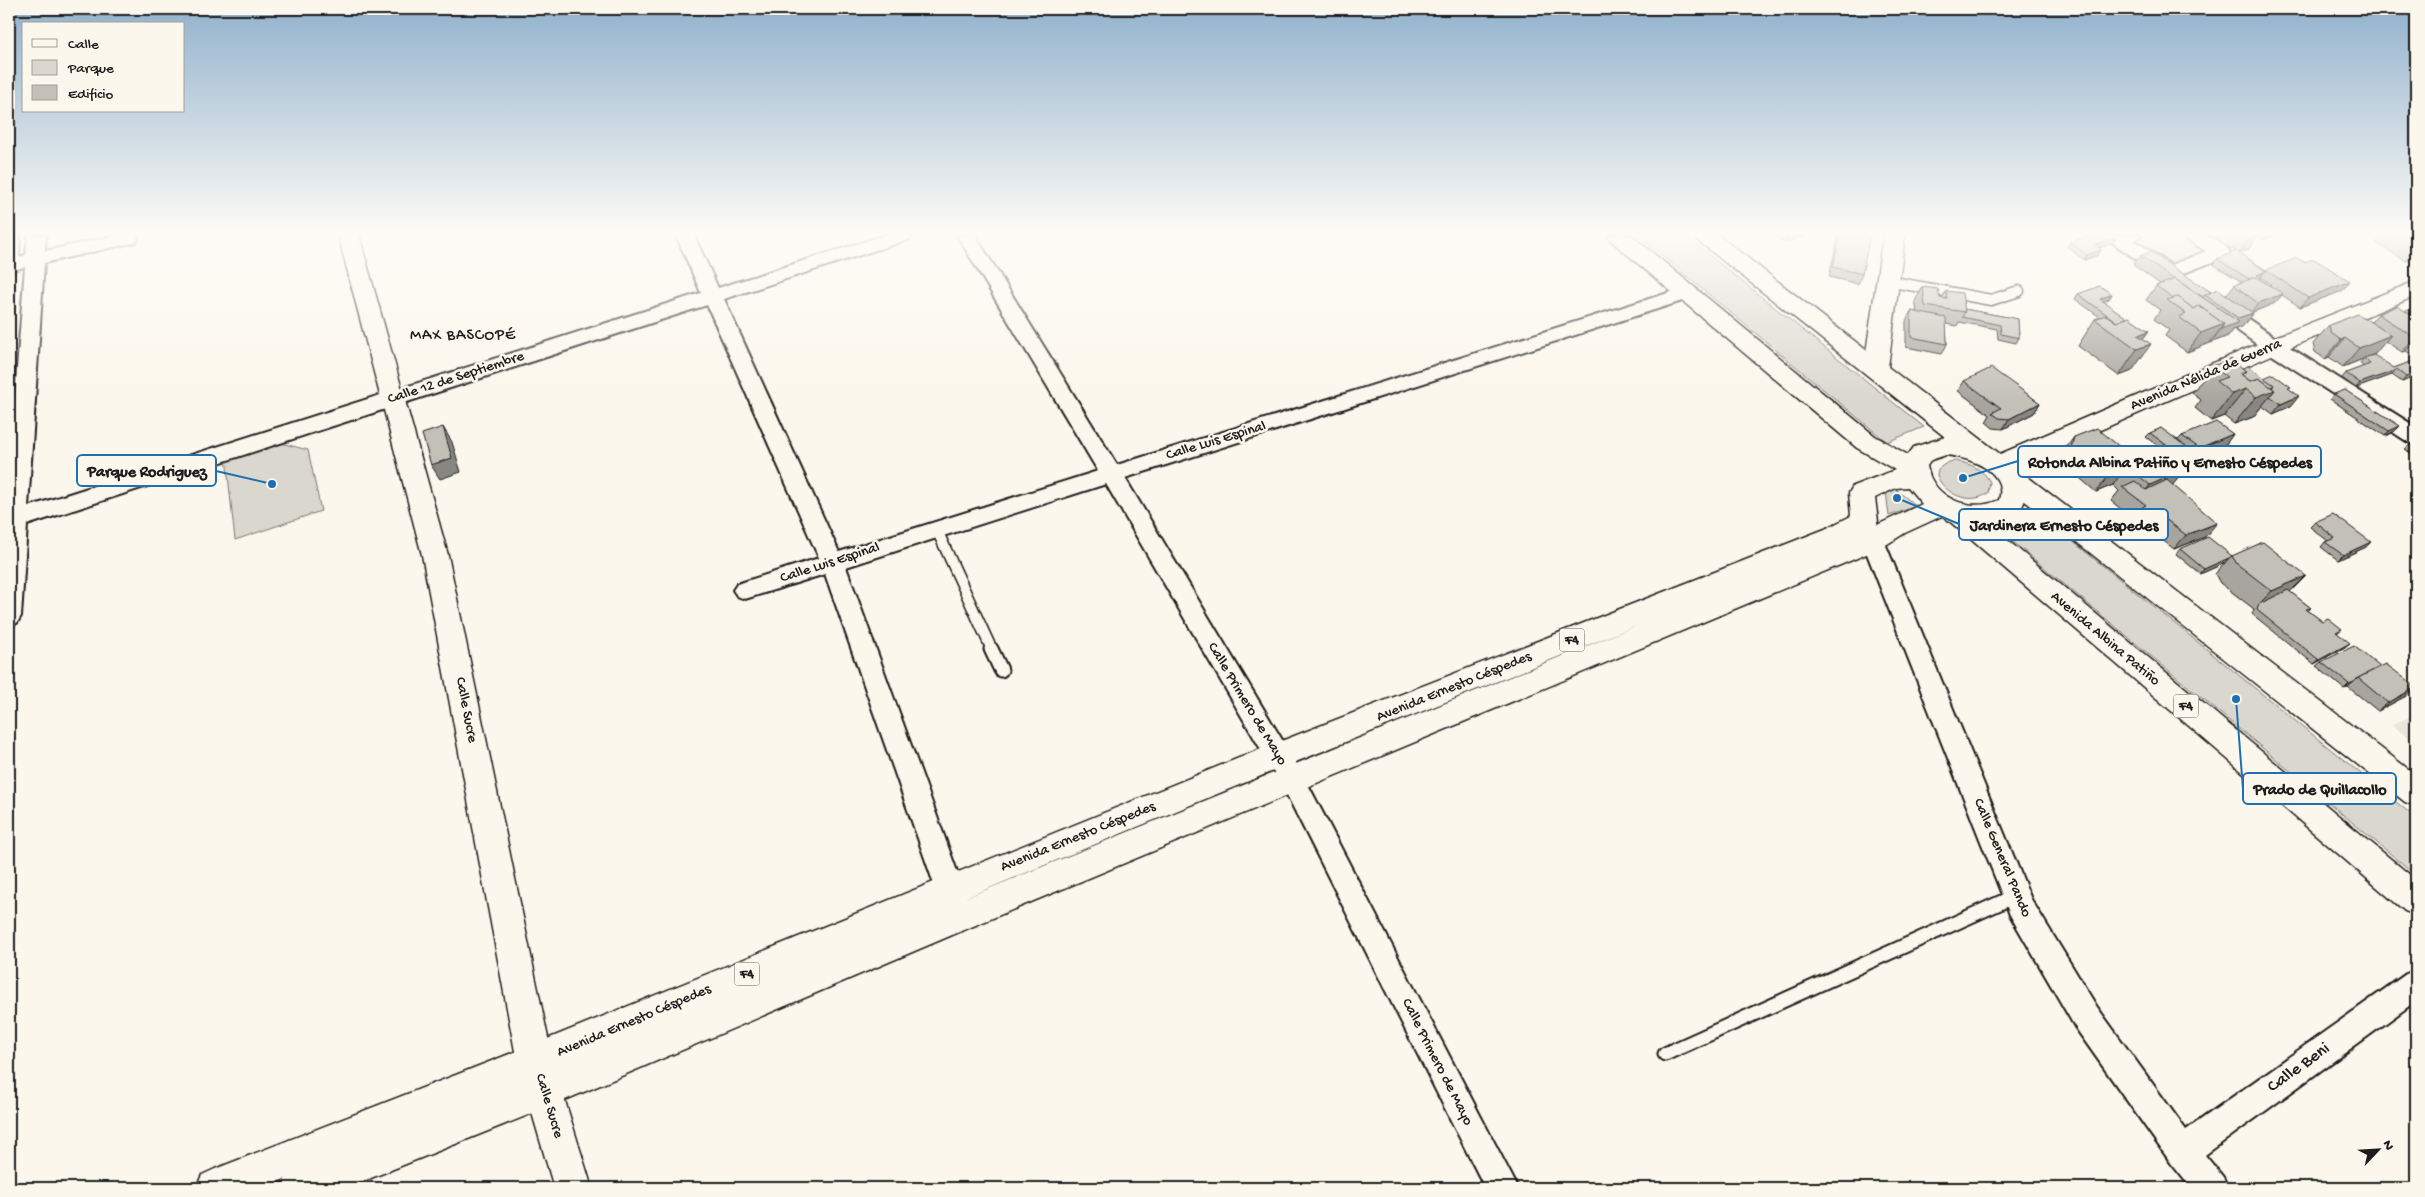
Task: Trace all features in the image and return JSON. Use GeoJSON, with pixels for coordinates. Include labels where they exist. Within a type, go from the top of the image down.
{"type":"FeatureCollection","features":[{"type":"Feature","properties":{"kind":"main road","name":"Calle Sucre"},"geometry":{"type":"LineString","coordinates":[[363,291],[435,554],[540,1076],[573,1188]]}},
{"type":"Feature","properties":{"kind":"main road","name":"F4"},"geometry":{"type":"LineString","coordinates":[[1685,291],[1866,442],[1913,473],[1919,488],[1948,509]]}},
{"type":"Feature","properties":{"kind":"main road"},"geometry":{"type":"LineString","coordinates":[[1778,291],[2416,793]]}},
{"type":"Feature","properties":{"kind":"main road"},"geometry":{"type":"LineString","coordinates":[[1876,367],[1887,291]]}},
{"type":"Feature","properties":{"kind":"main road","name":"Avenida Nélida de Guerra"},"geometry":{"type":"LineString","coordinates":[[1998,465],[2273,346],[2409,291]]}},
{"type":"Feature","properties":{"kind":"main road"},"geometry":{"type":"LineString","coordinates":[[1869,531],[1862,493],[1892,479],[1913,473],[1915,459],[1922,452],[1945,446],[1959,447],[1998,465],[2014,490],[2010,506],[2003,511],[1982,516],[1948,509]]}},
{"type":"Feature","properties":{"kind":"main road","name":"Avenida Ernesto Céspedes"},"geometry":{"type":"LineString","coordinates":[[300,1188],[540,1076],[955,903],[1869,531],[1896,526],[1948,509]]}},
{"type":"Feature","properties":{"kind":"main road","name":"Avenida Albina Patiño"},"geometry":{"type":"LineString","coordinates":[[1948,509],[2416,900]]}},
{"type":"Feature","properties":{"kind":"main road","name":"Avenida Ernesto Céspedes"},"geometry":{"type":"LineString","coordinates":[[215,1188],[540,1076]]}},
{"type":"Feature","properties":{"kind":"street"},"geometry":{"type":"LineString","coordinates":[[9,616],[13,521],[31,291]]}},
{"type":"Feature","properties":{"kind":"street"},"geometry":{"type":"LineString","coordinates":[[708,291],[832,562],[955,903]]}},
{"type":"Feature","properties":{"kind":"street","name":"Calle 12 de Septiembre"},"geometry":{"type":"LineString","coordinates":[[13,521],[730,291]]}},
{"type":"Feature","properties":{"kind":"street","name":"Calle Primero de Mayo"},"geometry":{"type":"LineString","coordinates":[[1000,291],[1285,768],[1502,1188]]}},
{"type":"Feature","properties":{"kind":"street"},"geometry":{"type":"LineString","coordinates":[[2195,291],[2273,346],[2416,437]]}},
{"type":"Feature","properties":{"kind":"street","name":"Calle Luis Espinal"},"geometry":{"type":"LineString","coordinates":[[745,590],[936,528],[1688,293]]}},
{"type":"Feature","properties":{"kind":"street","name":"Calle General Pando"},"geometry":{"type":"LineString","coordinates":[[1869,531],[2015,896],[2086,1017],[2182,1152],[2212,1188]]}},
{"type":"Feature","properties":{"kind":"street","name":"Calle Beni"},"geometry":{"type":"LineString","coordinates":[[2182,1152],[2416,984]]}},
{"type":"Feature","properties":{"kind":"lane"},"geometry":{"type":"LineString","coordinates":[[1941,291],[1991,300],[2019,291]]}},
{"type":"Feature","properties":{"kind":"lane"},"geometry":{"type":"LineString","coordinates":[[936,528],[1001,670]]}},
{"type":"Feature","properties":{"kind":"lane"},"geometry":{"type":"LineString","coordinates":[[1666,1054],[2015,896]]}},
{"type":"Feature","properties":{"kind":"shaded area"},"geometry":{"type":"Polygon","coordinates":[[[2416,713],[2416,744],[2392,725],[2416,713]]]}},
{"type":"Feature","properties":{"kind":"green space"},"geometry":{"type":"Polygon","coordinates":[[[1704,291],[1754,291],[1924,427],[1887,442],[1704,291]]]}},
{"type":"Feature","properties":{"kind":"green space"},"geometry":{"type":"Polygon","coordinates":[[[281,443],[308,450],[321,511],[235,540],[226,457],[281,443]]]}},
{"type":"Feature","properties":{"kind":"green space"},"geometry":{"type":"Polygon","coordinates":[[[1956,461],[1980,470],[1987,477],[1990,482],[1988,493],[1981,497],[1966,498],[1958,496],[1945,488],[1937,475],[1938,469],[1948,462],[1956,461]]]}},
{"type":"Feature","properties":{"kind":"green space"},"geometry":{"type":"Polygon","coordinates":[[[1892,486],[1916,506],[1889,516],[1886,491],[1892,486]]]}},
{"type":"Feature","properties":{"kind":"green space"},"geometry":{"type":"Polygon","coordinates":[[[2040,515],[2416,818],[2416,875],[2001,532],[2023,528],[2040,515]]]}},
{"type":"Feature","properties":{"kind":"building"},"geometry":{"type":"Polygon","coordinates":[[[1923,291],[1938,291],[1940,298],[1947,299],[1946,291],[1962,293],[1965,312],[1925,306],[1923,291]]]}},
{"type":"Feature","properties":{"kind":"building"},"geometry":{"type":"Polygon","coordinates":[[[2087,291],[2107,291],[2112,294],[2100,299],[2127,318],[2117,322],[2078,294],[2087,291]]]}},
{"type":"Feature","properties":{"kind":"building"},"geometry":{"type":"Polygon","coordinates":[[[2163,291],[2193,291],[2239,322],[2221,329],[2224,324],[2199,306],[2194,309],[2177,297],[2173,298],[2163,291]]]}},
{"type":"Feature","properties":{"kind":"building"},"geometry":{"type":"Polygon","coordinates":[[[2193,291],[2211,292],[2203,297],[2193,291]]]}},
{"type":"Feature","properties":{"kind":"building"},"geometry":{"type":"Polygon","coordinates":[[[2214,291],[2221,291],[2253,313],[2238,318],[2205,295],[2214,291]]]}},
{"type":"Feature","properties":{"kind":"building"},"geometry":{"type":"Polygon","coordinates":[[[2242,291],[2278,291],[2283,294],[2258,303],[2242,291]]]}},
{"type":"Feature","properties":{"kind":"building"},"geometry":{"type":"Polygon","coordinates":[[[2297,291],[2326,291],[2308,298],[2297,291]]]}},
{"type":"Feature","properties":{"kind":"building"},"geometry":{"type":"Polygon","coordinates":[[[2177,297],[2194,309],[2199,306],[2224,324],[2201,333],[2179,317],[2186,314],[2167,300],[2177,297]]]}},
{"type":"Feature","properties":{"kind":"building"},"geometry":{"type":"Polygon","coordinates":[[[2397,306],[2416,318],[2414,320],[2416,322],[2415,338],[2378,314],[2397,306]]]}},
{"type":"Feature","properties":{"kind":"building"},"geometry":{"type":"Polygon","coordinates":[[[1964,309],[2018,319],[2019,338],[2001,334],[2000,325],[1962,317],[1965,312],[1964,309]]]}},
{"type":"Feature","properties":{"kind":"building"},"geometry":{"type":"Polygon","coordinates":[[[2409,310],[2416,314],[2416,318],[2405,311],[2409,310]]]}},
{"type":"Feature","properties":{"kind":"building"},"geometry":{"type":"Polygon","coordinates":[[[1911,311],[1946,318],[1947,344],[1911,337],[1911,311]]]}},
{"type":"Feature","properties":{"kind":"building"},"geometry":{"type":"Polygon","coordinates":[[[2358,314],[2391,335],[2359,348],[2345,338],[2341,340],[2331,333],[2329,325],[2358,314]]]}},
{"type":"Feature","properties":{"kind":"building"},"geometry":{"type":"Polygon","coordinates":[[[2106,315],[2116,322],[2129,317],[2149,331],[2138,335],[2151,344],[2137,349],[2095,319],[2106,315]]]}},
{"type":"Feature","properties":{"kind":"building"},"geometry":{"type":"Polygon","coordinates":[[[2374,355],[2394,368],[2416,360],[2416,373],[2406,377],[2397,370],[2360,383],[2346,373],[2370,364],[2364,358],[2374,355]]]}},
{"type":"Feature","properties":{"kind":"building"},"geometry":{"type":"Polygon","coordinates":[[[2231,359],[2246,371],[2239,373],[2250,381],[2259,378],[2275,390],[2256,397],[2246,389],[2232,394],[2216,381],[2227,377],[2212,366],[2231,359]]]}},
{"type":"Feature","properties":{"kind":"building"},"geometry":{"type":"Polygon","coordinates":[[[2248,366],[2274,385],[2271,387],[2259,378],[2250,381],[2242,375],[2246,371],[2242,368],[2248,366]]]}},
{"type":"Feature","properties":{"kind":"building"},"geometry":{"type":"Polygon","coordinates":[[[1991,368],[2040,403],[2009,419],[1999,418],[1992,413],[2001,408],[1964,381],[1991,368]]]}},
{"type":"Feature","properties":{"kind":"building"},"geometry":{"type":"Polygon","coordinates":[[[2273,374],[2291,387],[2288,388],[2299,396],[2281,404],[2270,396],[2275,390],[2272,388],[2274,385],[2264,378],[2273,374]]]}},
{"type":"Feature","properties":{"kind":"building"},"geometry":{"type":"Polygon","coordinates":[[[2345,390],[2400,426],[2389,431],[2334,394],[2345,390]]]}},
{"type":"Feature","properties":{"kind":"building"},"geometry":{"type":"Polygon","coordinates":[[[2216,422],[2233,434],[2199,448],[2182,436],[2216,422]]]}},
{"type":"Feature","properties":{"kind":"building"},"geometry":{"type":"Polygon","coordinates":[[[443,427],[452,458],[431,465],[422,434],[443,427]]]}},
{"type":"Feature","properties":{"kind":"building"},"geometry":{"type":"Polygon","coordinates":[[[2097,428],[2138,462],[2107,478],[2071,448],[2074,437],[2097,428]]]}},
{"type":"Feature","properties":{"kind":"building"},"geometry":{"type":"Polygon","coordinates":[[[2161,428],[2199,456],[2179,464],[2162,452],[2146,459],[2169,447],[2150,433],[2161,428]]]}},
{"type":"Feature","properties":{"kind":"building"},"geometry":{"type":"Polygon","coordinates":[[[2416,442],[2416,449],[2410,445],[2416,442]]]}},
{"type":"Feature","properties":{"kind":"building"},"geometry":{"type":"Polygon","coordinates":[[[2162,452],[2186,469],[2150,485],[2127,466],[2162,452]]]}},
{"type":"Feature","properties":{"kind":"building"},"geometry":{"type":"Polygon","coordinates":[[[2167,480],[2217,523],[2186,535],[2164,518],[2156,520],[2141,508],[2146,505],[2122,487],[2135,481],[2146,490],[2167,480]]]}},
{"type":"Feature","properties":{"kind":"building"},"geometry":{"type":"Polygon","coordinates":[[[2333,514],[2371,542],[2343,555],[2325,542],[2335,538],[2315,522],[2333,514]]]}},
{"type":"Feature","properties":{"kind":"building"},"geometry":{"type":"Polygon","coordinates":[[[2208,537],[2232,556],[2204,569],[2180,549],[2208,537]]]}},
{"type":"Feature","properties":{"kind":"building"},"geometry":{"type":"Polygon","coordinates":[[[2263,542],[2306,576],[2272,591],[2237,564],[2232,556],[2263,542]]]}},
{"type":"Feature","properties":{"kind":"building"},"geometry":{"type":"Polygon","coordinates":[[[2288,590],[2311,608],[2306,609],[2322,621],[2328,618],[2342,629],[2336,632],[2350,643],[2319,660],[2257,610],[2259,604],[2288,590]]]}},
{"type":"Feature","properties":{"kind":"building"},"geometry":{"type":"Polygon","coordinates":[[[2354,646],[2380,667],[2349,684],[2321,662],[2354,646]]]}},
{"type":"Feature","properties":{"kind":"building"},"geometry":{"type":"Polygon","coordinates":[[[2386,664],[2416,687],[2388,703],[2358,678],[2386,664]]]}},
{"type":"Feature","properties":{"kind":"place","name":"Rotonda Albina Patiño y Ernesto Céspedes"},"geometry":{"type":"Point","coordinates":[1963,478]}},
{"type":"Feature","properties":{"kind":"place","name":"Parque Rodriguez"},"geometry":{"type":"Point","coordinates":[272,484]}},
{"type":"Feature","properties":{"kind":"place","name":"Jardinera Ernesto Céspedes"},"geometry":{"type":"Point","coordinates":[1897,498]}},
{"type":"Feature","properties":{"kind":"place","name":"Prado de Quillacollo"},"geometry":{"type":"Point","coordinates":[2236,699]}},
{"type":"Feature","properties":{"kind":"district","name":"MAX BASCOPÉ"},"geometry":{"type":"Point","coordinates":[463,336]}}]}
